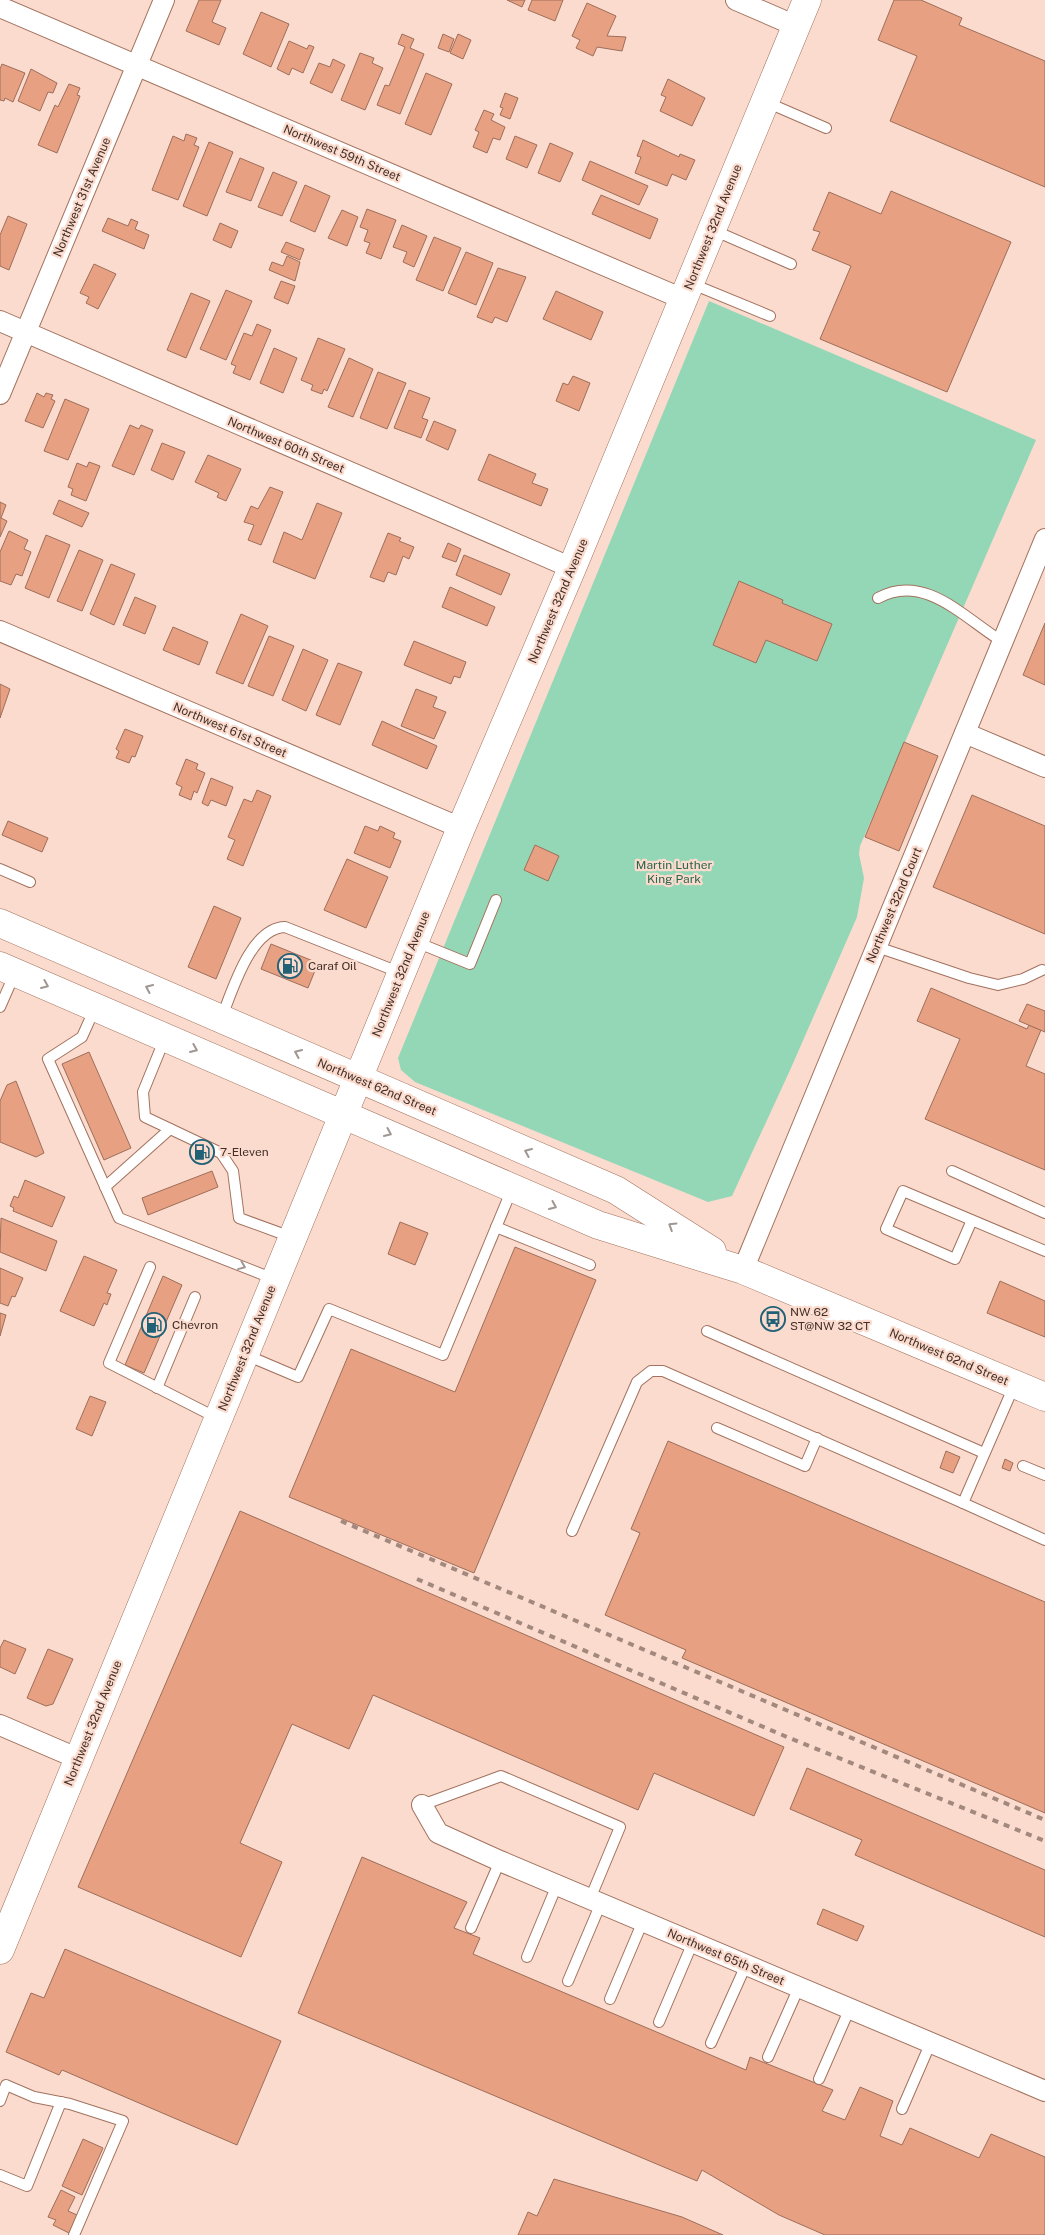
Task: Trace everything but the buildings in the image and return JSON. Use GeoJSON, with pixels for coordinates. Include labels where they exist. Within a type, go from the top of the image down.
{"type":"FeatureCollection","features":[{"type":"Feature","properties":{"kind":"main road","name":"Northwest 32nd Avenue"},"geometry":{"type":"LineString","coordinates":[[0,1950],[461,828],[572,568],[807,0]]}},
{"type":"Feature","properties":{"kind":"main road","name":"Northwest 62nd Street"},"geometry":{"type":"LineString","coordinates":[[0,923],[616,1190],[743,1270]]}},
{"type":"Feature","properties":{"kind":"main road","name":"Northwest 62nd Street"},"geometry":{"type":"LineString","coordinates":[[8,969],[598,1225],[743,1270],[1045,1397]]}},
{"type":"Feature","properties":{"kind":"street","name":"Northwest 31st Avenue"},"geometry":{"type":"LineString","coordinates":[[0,394],[164,0]]}},
{"type":"Feature","properties":{"kind":"street"},"geometry":{"type":"LineString","coordinates":[[736,0],[796,26]]}},
{"type":"Feature","properties":{"kind":"street","name":"Northwest 59th Street"},"geometry":{"type":"LineString","coordinates":[[0,7],[136,65],[687,291]]}},
{"type":"Feature","properties":{"kind":"street","name":"Northwest 60th Street"},"geometry":{"type":"LineString","coordinates":[[0,321],[572,568]]}},
{"type":"Feature","properties":{"kind":"street","name":"Northwest 32nd Court"},"geometry":{"type":"LineString","coordinates":[[743,1270],[1045,539]]}},
{"type":"Feature","properties":{"kind":"street","name":"Northwest 61st Street"},"geometry":{"type":"LineString","coordinates":[[0,631],[461,828]]}},
{"type":"Feature","properties":{"kind":"street"},"geometry":{"type":"LineString","coordinates":[[965,734],[1045,767]]}},
{"type":"Feature","properties":{"kind":"street"},"geometry":{"type":"LineString","coordinates":[[0,1725],[79,1759]]}},
{"type":"Feature","properties":{"kind":"street","name":"Northwest 65th Street"},"geometry":{"type":"LineString","coordinates":[[422,1805],[438,1833],[643,1922],[1045,2091]]}},
{"type":"Feature","properties":{"kind":"lane"},"geometry":{"type":"LineString","coordinates":[[765,102],[826,128]]}},
{"type":"Feature","properties":{"kind":"lane"},"geometry":{"type":"LineString","coordinates":[[712,230],[791,264]]}},
{"type":"Feature","properties":{"kind":"lane"},"geometry":{"type":"LineString","coordinates":[[687,291],[770,316]]}},
{"type":"Feature","properties":{"kind":"lane"},"geometry":{"type":"LineString","coordinates":[[878,598],[890,591],[904,588],[919,591],[954,607],[1003,642]]}},
{"type":"Feature","properties":{"kind":"lane"},"geometry":{"type":"LineString","coordinates":[[0,869],[30,882]]}},
{"type":"Feature","properties":{"kind":"lane"},"geometry":{"type":"LineString","coordinates":[[415,942],[470,964],[496,900]]}},
{"type":"Feature","properties":{"kind":"lane"},"geometry":{"type":"LineString","coordinates":[[221,1019],[248,955],[263,936],[277,927],[285,927],[402,974]]}},
{"type":"Feature","properties":{"kind":"lane"},"geometry":{"type":"LineString","coordinates":[[877,947],[970,978],[998,985],[1023,979],[1042,970]]}},
{"type":"Feature","properties":{"kind":"lane"},"geometry":{"type":"LineString","coordinates":[[0,1007],[8,969]]}},
{"type":"Feature","properties":{"kind":"lane"},"geometry":{"type":"LineString","coordinates":[[96,1007],[82,1037],[48,1059],[119,1218],[275,1280]]}},
{"type":"Feature","properties":{"kind":"lane"},"geometry":{"type":"LineString","coordinates":[[166,1037],[143,1092],[145,1117],[221,1153],[233,1171],[239,1218],[292,1238]]}},
{"type":"Feature","properties":{"kind":"lane"},"geometry":{"type":"LineString","coordinates":[[106,1187],[170,1129]]}},
{"type":"Feature","properties":{"kind":"lane"},"geometry":{"type":"LineString","coordinates":[[952,1171],[1045,1213]]}},
{"type":"Feature","properties":{"kind":"lane"},"geometry":{"type":"LineString","coordinates":[[245,1354],[298,1377],[329,1309],[443,1355],[512,1188]]}},
{"type":"Feature","properties":{"kind":"lane"},"geometry":{"type":"LineString","coordinates":[[972,1220],[955,1259],[886,1229],[903,1191],[972,1220],[1045,1251]]}},
{"type":"Feature","properties":{"kind":"lane"},"geometry":{"type":"LineString","coordinates":[[496,1227],[590,1265]]}},
{"type":"Feature","properties":{"kind":"lane"},"geometry":{"type":"LineString","coordinates":[[150,1267],[109,1363],[218,1419]]}},
{"type":"Feature","properties":{"kind":"lane"},"geometry":{"type":"LineString","coordinates":[[157,1388],[195,1297]]}},
{"type":"Feature","properties":{"kind":"lane"},"geometry":{"type":"LineString","coordinates":[[707,1331],[984,1453]]}},
{"type":"Feature","properties":{"kind":"lane"},"geometry":{"type":"LineString","coordinates":[[572,1532],[636,1382],[651,1371],[663,1371],[1045,1540]]}},
{"type":"Feature","properties":{"kind":"lane"},"geometry":{"type":"LineString","coordinates":[[963,1503],[1014,1384]]}},
{"type":"Feature","properties":{"kind":"lane"},"geometry":{"type":"LineString","coordinates":[[717,1428],[804,1466],[817,1438]]}},
{"type":"Feature","properties":{"kind":"lane"},"geometry":{"type":"LineString","coordinates":[[1022,1466],[1045,1476]]}},
{"type":"Feature","properties":{"kind":"lane"},"geometry":{"type":"LineString","coordinates":[[422,1805],[501,1776],[620,1827],[568,1981]]}},
{"type":"Feature","properties":{"kind":"lane"},"geometry":{"type":"LineString","coordinates":[[471,1928],[500,1861]]}},
{"type":"Feature","properties":{"kind":"lane"},"geometry":{"type":"LineString","coordinates":[[527,1957],[557,1885]]}},
{"type":"Feature","properties":{"kind":"lane"},"geometry":{"type":"LineString","coordinates":[[610,1999],[643,1922]]}},
{"type":"Feature","properties":{"kind":"lane"},"geometry":{"type":"LineString","coordinates":[[659,2022],[693,1942]]}},
{"type":"Feature","properties":{"kind":"lane"},"geometry":{"type":"LineString","coordinates":[[711,2043],[746,1964]]}},
{"type":"Feature","properties":{"kind":"lane"},"geometry":{"type":"LineString","coordinates":[[768,2057],[799,1987]]}},
{"type":"Feature","properties":{"kind":"lane"},"geometry":{"type":"LineString","coordinates":[[819,2079],[850,2008]]}},
{"type":"Feature","properties":{"kind":"lane"},"geometry":{"type":"LineString","coordinates":[[902,2109],[931,2042]]}},
{"type":"Feature","properties":{"kind":"lane"},"geometry":{"type":"LineString","coordinates":[[0,2101],[6,2085],[34,2097],[61,2102],[123,2121],[74,2235]]}},
{"type":"Feature","properties":{"kind":"lane"},"geometry":{"type":"LineString","coordinates":[[0,2175],[27,2186],[61,2102]]}},
{"type":"Feature","properties":{"kind":"green space","name":"Martin Luther King Park"},"geometry":{"type":"Polygon","coordinates":[[[709,301],[1036,440],[860,846],[859,854],[864,878],[857,917],[791,1068],[732,1196],[708,1202],[415,1082],[401,1070],[398,1058],[709,301]]]}},
{"type":"Feature","properties":{"kind":"railway"},"geometry":{"type":"LineString","coordinates":[[341,1521],[1045,1820]]}},
{"type":"Feature","properties":{"kind":"railway"},"geometry":{"type":"LineString","coordinates":[[417,1579],[787,1737],[1045,1841]]}},
{"type":"Feature","properties":{"kind":"place","name":"Caraf Oil"},"geometry":{"type":"Point","coordinates":[290,966]}},
{"type":"Feature","properties":{"kind":"place","name":"7-Eleven"},"geometry":{"type":"Point","coordinates":[202,1152]}},
{"type":"Feature","properties":{"kind":"place","name":"NW 62 ST@NW 32 CT"},"geometry":{"type":"Point","coordinates":[773,1319]}},
{"type":"Feature","properties":{"kind":"place","name":"Chevron"},"geometry":{"type":"Point","coordinates":[154,1325]}}]}
